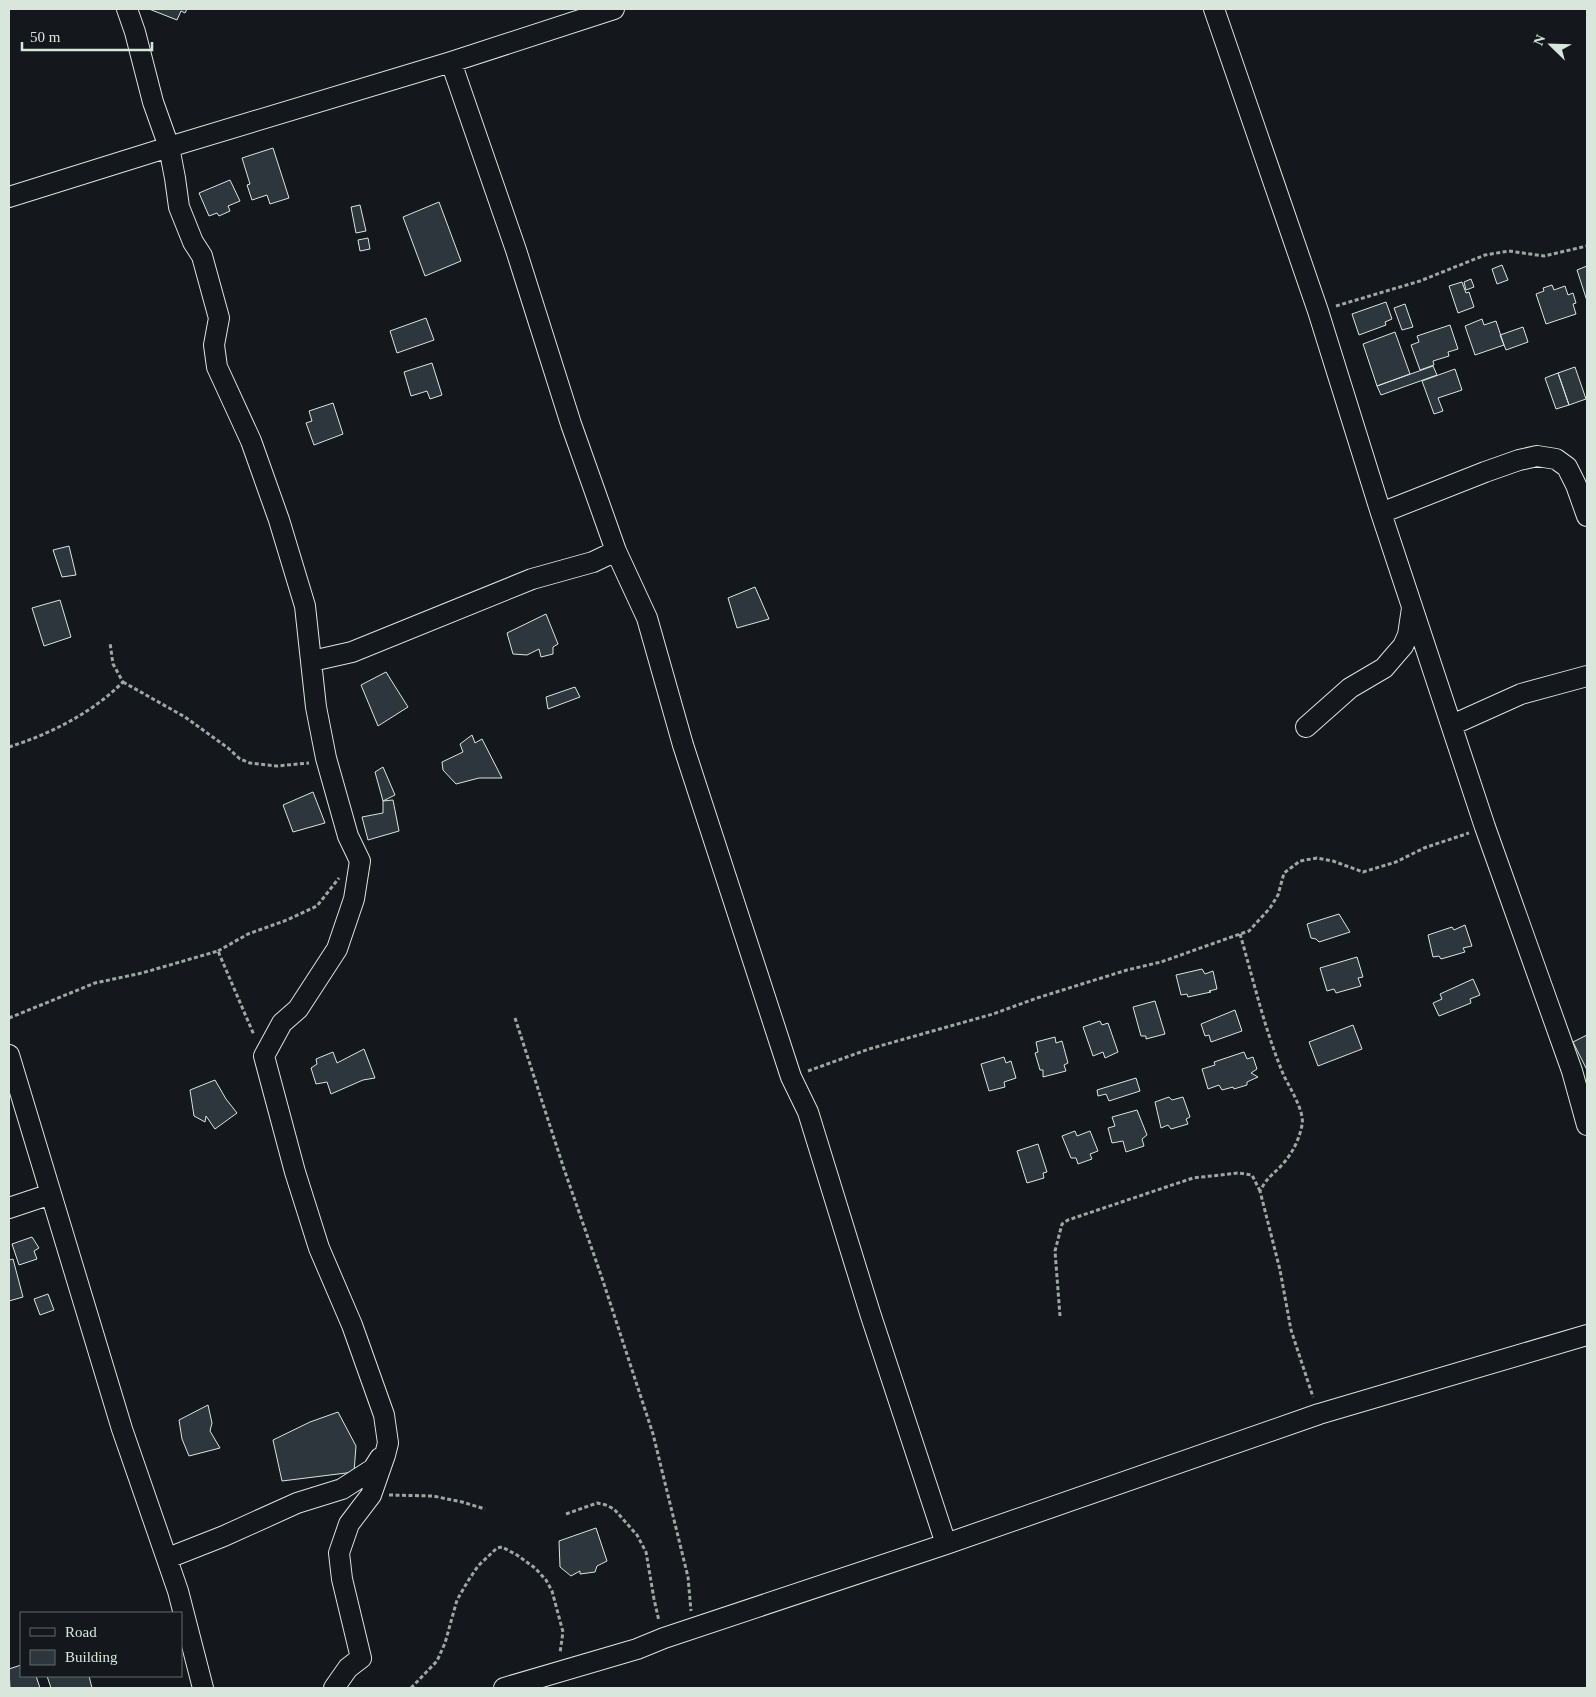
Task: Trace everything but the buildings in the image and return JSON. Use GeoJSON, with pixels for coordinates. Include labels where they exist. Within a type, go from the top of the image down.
{"type":"FeatureCollection","features":[{"type":"Feature","properties":{"kind":"street"},"geometry":{"type":"LineString","coordinates":[[127,9],[135,32],[153,102],[169,147],[179,207],[193,242],[202,256],[219,318],[214,345],[216,368],[251,441],[280,520],[305,606],[316,707],[326,758],[348,836],[360,861],[354,899],[337,949],[298,1009],[282,1023],[264,1056],[294,1172],[319,1248],[365,1358],[384,1415],[388,1443],[371,1495],[349,1524],[339,1553],[342,1579],[361,1658],[348,1668],[334,1688]]}},
{"type":"Feature","properties":{"kind":"street"},"geometry":{"type":"LineString","coordinates":[[9,197],[452,62],[614,9]]}},
{"type":"Feature","properties":{"kind":"street"},"geometry":{"type":"LineString","coordinates":[[1215,9],[1318,311],[1381,512],[1485,827],[1572,1071],[1587,1125]]}},
{"type":"Feature","properties":{"kind":"street"},"geometry":{"type":"LineString","coordinates":[[452,62],[516,250],[571,424],[616,551],[647,618],[683,745],[791,1077],[808,1112],[870,1312],[946,1544]]}},
{"type":"Feature","properties":{"kind":"street"},"geometry":{"type":"LineString","coordinates":[[1381,512],[1484,472],[1537,456],[1556,459],[1567,466],[1587,516]]}},
{"type":"Feature","properties":{"kind":"street"},"geometry":{"type":"LineString","coordinates":[[312,661],[360,649],[532,579],[593,562],[616,551]]}},
{"type":"Feature","properties":{"kind":"street"},"geometry":{"type":"LineString","coordinates":[[1306,728],[1350,688],[1378,672],[1403,646],[1408,634],[1412,603]]}},
{"type":"Feature","properties":{"kind":"street"},"geometry":{"type":"LineString","coordinates":[[1452,725],[1522,694],[1587,676]]}},
{"type":"Feature","properties":{"kind":"street"},"geometry":{"type":"LineString","coordinates":[[9,1054],[122,1429],[168,1558],[203,1688]]}},
{"type":"Feature","properties":{"kind":"street"},"geometry":{"type":"LineString","coordinates":[[9,1208],[51,1194]]}},
{"type":"Feature","properties":{"kind":"street"},"geometry":{"type":"LineString","coordinates":[[504,1688],[637,1649],[664,1638],[946,1544],[1319,1414],[1587,1335]]}},
{"type":"Feature","properties":{"kind":"street"},"geometry":{"type":"LineString","coordinates":[[168,1558],[298,1504],[342,1489],[373,1469],[388,1443]]}},
{"type":"Feature","properties":{"kind":"street"},"geometry":{"type":"LineString","coordinates":[[342,1489],[349,1524]]}},
{"type":"Feature","properties":{"kind":"path"},"geometry":{"type":"LineString","coordinates":[[1318,311],[1420,281],[1485,254],[1509,251],[1544,256],[1587,246]]}},
{"type":"Feature","properties":{"kind":"path"},"geometry":{"type":"LineString","coordinates":[[110,643],[113,664],[122,682],[185,717],[240,759],[250,763],[285,766],[326,758]]}},
{"type":"Feature","properties":{"kind":"path"},"geometry":{"type":"LineString","coordinates":[[9,747],[30,740],[83,714],[110,695],[122,682]]}},
{"type":"Feature","properties":{"kind":"path"},"geometry":{"type":"LineString","coordinates":[[791,1077],[869,1049],[994,1014],[1037,998],[1127,970],[1161,962],[1240,934],[1249,930],[1270,908],[1278,895],[1284,873],[1300,861],[1317,858],[1333,861],[1363,872],[1396,862],[1424,848],[1485,827]]}},
{"type":"Feature","properties":{"kind":"path"},"geometry":{"type":"LineString","coordinates":[[9,1018],[95,983],[218,951],[248,934],[287,920],[317,906],[338,878],[360,861]]}},
{"type":"Feature","properties":{"kind":"path"},"geometry":{"type":"LineString","coordinates":[[1240,934],[1274,1051],[1302,1112],[1303,1123],[1297,1143],[1290,1155],[1267,1178],[1260,1191]]}},
{"type":"Feature","properties":{"kind":"path"},"geometry":{"type":"LineString","coordinates":[[218,951],[264,1056]]}},
{"type":"Feature","properties":{"kind":"path"},"geometry":{"type":"LineString","coordinates":[[515,1018],[560,1160],[654,1434],[688,1577],[692,1629]]}},
{"type":"Feature","properties":{"kind":"path"},"geometry":{"type":"LineString","coordinates":[[1060,1316],[1055,1251],[1062,1224],[1068,1220],[1193,1178],[1238,1173],[1252,1175],[1260,1191],[1280,1270],[1291,1330],[1319,1414]]}},
{"type":"Feature","properties":{"kind":"path"},"geometry":{"type":"LineString","coordinates":[[371,1495],[433,1496],[484,1509]]}},
{"type":"Feature","properties":{"kind":"path"},"geometry":{"type":"LineString","coordinates":[[566,1514],[597,1503],[606,1505],[614,1510],[637,1535],[646,1552],[654,1599],[664,1638]]}},
{"type":"Feature","properties":{"kind":"path"},"geometry":{"type":"LineString","coordinates":[[411,1688],[437,1661],[445,1643],[457,1600],[468,1581],[478,1566],[497,1548],[502,1547],[535,1568],[546,1580],[552,1591],[563,1632],[558,1672]]}}]}
